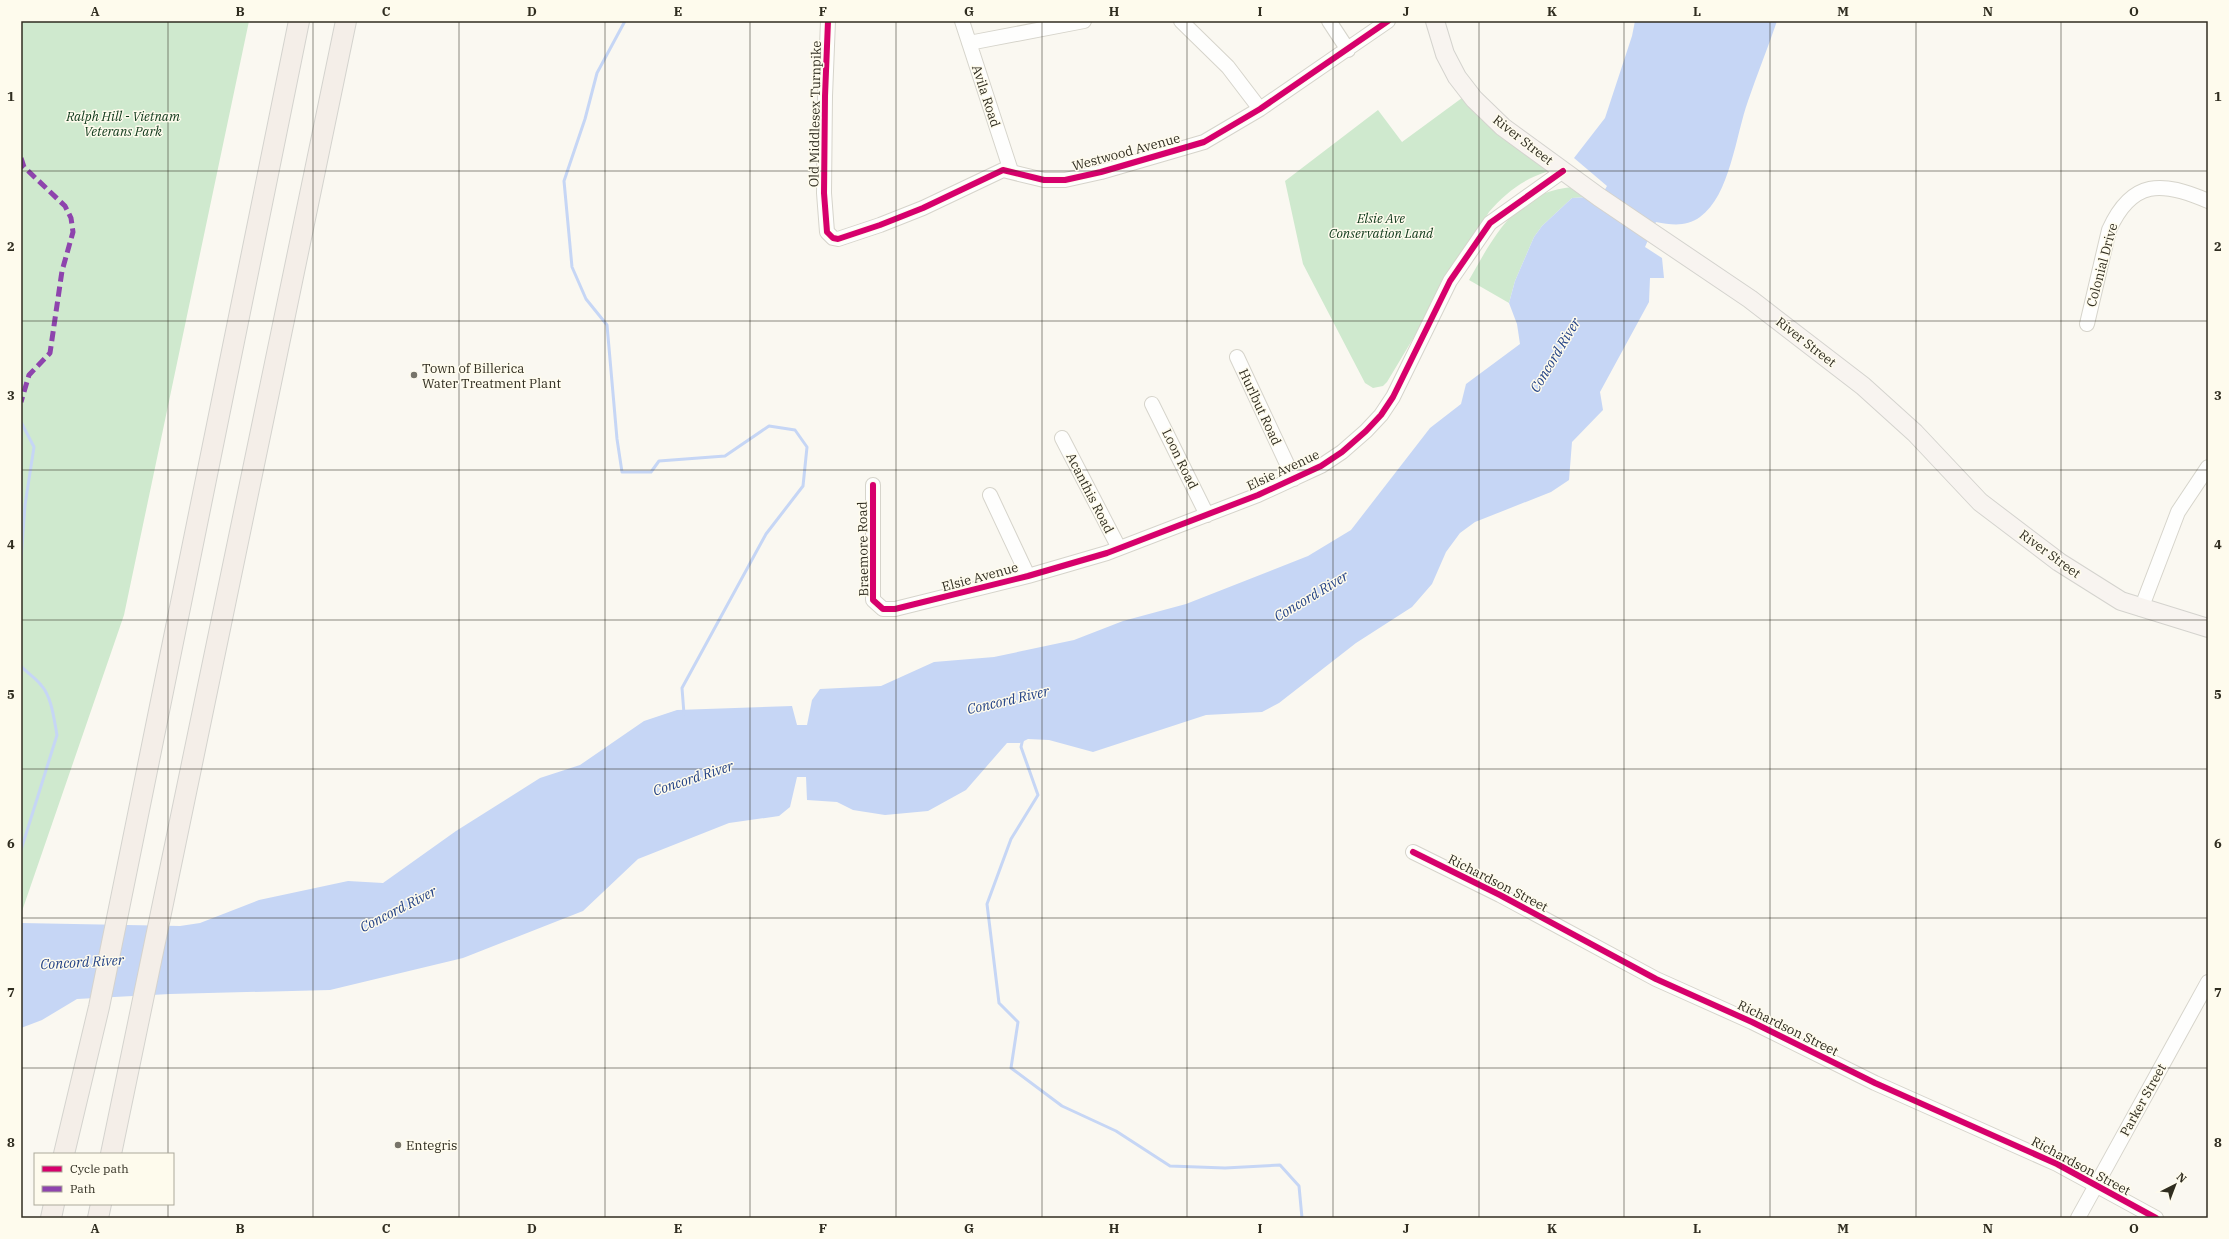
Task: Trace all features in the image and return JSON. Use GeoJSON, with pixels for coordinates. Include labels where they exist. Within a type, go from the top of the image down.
{"type":"FeatureCollection","features":[{"type":"Feature","properties":{"kind":"highway"},"geometry":{"type":"LineString","coordinates":[[64,1153],[99,1007],[116,916],[299,21]]}},
{"type":"Feature","properties":{"kind":"highway"},"geometry":{"type":"LineString","coordinates":[[111,1153],[346,21]]}},
{"type":"Feature","properties":{"kind":"highway"},"geometry":{"type":"LineString","coordinates":[[51,1218],[54,1205]]}},
{"type":"Feature","properties":{"kind":"highway"},"geometry":{"type":"LineString","coordinates":[[98,1218],[101,1205]]}},
{"type":"Feature","properties":{"kind":"main road","name":"River Street"},"geometry":{"type":"LineString","coordinates":[[1435,21],[1450,65],[1474,99],[1503,127],[1599,197],[1656,234],[1750,299],[1863,386],[1915,433],[1980,502],[2059,562],[2121,602],[2208,628]]}},
{"type":"Feature","properties":{"kind":"street","name":"Old Middlesex Turnpike"},"geometry":{"type":"LineString","coordinates":[[827,232],[824,193],[825,96],[828,21]]}},
{"type":"Feature","properties":{"kind":"street","name":"Avila Road"},"geometry":{"type":"LineString","coordinates":[[962,21],[1011,171]]}},
{"type":"Feature","properties":{"kind":"street"},"geometry":{"type":"LineString","coordinates":[[969,43],[1084,21]]}},
{"type":"Feature","properties":{"kind":"street"},"geometry":{"type":"LineString","coordinates":[[1181,21],[1228,67],[1260,109]]}},
{"type":"Feature","properties":{"kind":"street"},"geometry":{"type":"LineString","coordinates":[[1329,21],[1348,50]]}},
{"type":"Feature","properties":{"kind":"street","name":"Westwood Avenue"},"geometry":{"type":"LineString","coordinates":[[827,232],[833,238],[844,238],[923,208],[995,172],[1003,170],[1050,180],[1065,180],[1101,172],[1204,142],[1260,109],[1348,50],[1388,21]]}},
{"type":"Feature","properties":{"kind":"street","name":"Elsie Avenue"},"geometry":{"type":"LineString","coordinates":[[883,609],[906,608],[1028,576],[1119,548],[1207,515],[1294,479],[1321,466],[1342,452],[1366,432],[1381,415],[1393,396],[1450,281],[1476,241],[1496,218],[1563,171]]}},
{"type":"Feature","properties":{"kind":"street","name":"Colonial Drive"},"geometry":{"type":"LineString","coordinates":[[2087,324],[2109,230],[2115,217],[2132,197],[2147,190],[2161,186],[2179,189],[2208,201]]}},
{"type":"Feature","properties":{"kind":"street","name":"Hurlbut Road"},"geometry":{"type":"LineString","coordinates":[[1237,357],[1294,479]]}},
{"type":"Feature","properties":{"kind":"street","name":"Loon Road"},"geometry":{"type":"LineString","coordinates":[[1152,404],[1207,515]]}},
{"type":"Feature","properties":{"kind":"street","name":"Acanthis Road"},"geometry":{"type":"LineString","coordinates":[[1062,438],[1119,548]]}},
{"type":"Feature","properties":{"kind":"street"},"geometry":{"type":"LineString","coordinates":[[2141,609],[2178,512],[2208,467]]}},
{"type":"Feature","properties":{"kind":"street","name":"Braemore Road"},"geometry":{"type":"LineString","coordinates":[[873,485],[872,592],[873,600],[883,609]]}},
{"type":"Feature","properties":{"kind":"street"},"geometry":{"type":"LineString","coordinates":[[990,495],[1028,576]]}},
{"type":"Feature","properties":{"kind":"street","name":"Richardson Street"},"geometry":{"type":"LineString","coordinates":[[1413,852],[1500,895],[1656,979],[1752,1022],[1875,1083],[2024,1148],[2156,1218]]}},
{"type":"Feature","properties":{"kind":"street","name":"Parker Street"},"geometry":{"type":"LineString","coordinates":[[2078,1218],[2208,983]]}},
{"type":"Feature","properties":{"kind":"green space","name":"Ralph Hill - Vietnam Veterans Park"},"geometry":{"type":"Polygon","coordinates":[[[21,21],[249,21],[124,615],[21,914],[21,21]]]}},
{"type":"Feature","properties":{"kind":"green space","name":"Elsie Ave Conservation Land"},"geometry":{"type":"Polygon","coordinates":[[[1466,95],[1503,136],[1549,171],[1540,174],[1516,187],[1489,212],[1387,382],[1383,386],[1373,388],[1365,383],[1303,264],[1285,181],[1378,110],[1402,142],[1466,95]]]}},
{"type":"Feature","properties":{"kind":"green space"},"geometry":{"type":"Polygon","coordinates":[[[1572,187],[1588,197],[1572,198],[1542,226],[1534,237],[1515,281],[1509,303],[1469,280],[1498,233],[1521,207],[1536,197],[1553,191],[1572,187]]]}},
{"type":"Feature","properties":{"kind":"water","name":"Concord River"},"geometry":{"type":"Polygon","coordinates":[[[1635,21],[1777,21],[1748,101],[1731,164],[1718,195],[1710,207],[1695,220],[1684,224],[1656,222],[1645,247],[1662,258],[1664,278],[1650,278],[1649,302],[1600,392],[1603,410],[1572,442],[1569,480],[1551,492],[1475,522],[1460,533],[1446,552],[1432,584],[1412,607],[1356,643],[1279,703],[1262,712],[1206,715],[1093,752],[1049,740],[1028,739],[1020,743],[1007,743],[966,790],[928,811],[885,815],[853,810],[837,802],[807,800],[806,777],[797,777],[790,807],[779,816],[729,823],[638,859],[583,911],[463,958],[330,990],[170,994],[77,999],[42,1020],[21,1028],[21,923],[180,926],[200,923],[259,900],[348,881],[383,883],[456,831],[540,778],[580,765],[644,721],[677,710],[792,706],[797,725],[807,725],[812,700],[820,689],[881,686],[934,662],[994,657],[1074,640],[1123,621],[1186,604],[1308,556],[1351,530],[1430,428],[1461,404],[1466,384],[1520,344],[1517,324],[1509,303],[1515,281],[1534,237],[1542,226],[1572,198],[1588,197],[1596,205],[1607,186],[1574,158],[1605,118],[1632,36],[1635,21]]]}},
{"type":"Feature","properties":{"kind":"waterway"},"geometry":{"type":"LineString","coordinates":[[625,21],[597,73],[585,119],[564,181],[572,267],[586,299],[607,325],[617,439],[622,472],[651,472],[659,461],[725,456],[769,426],[795,430],[807,447],[803,486],[766,534],[682,688],[684,714]]}},
{"type":"Feature","properties":{"kind":"waterway"},"geometry":{"type":"LineString","coordinates":[[21,422],[34,447],[25,505],[21,560]]}},
{"type":"Feature","properties":{"kind":"waterway"},"geometry":{"type":"LineString","coordinates":[[21,666],[45,690],[52,709],[57,735],[21,850]]}},
{"type":"Feature","properties":{"kind":"waterway"},"geometry":{"type":"LineString","coordinates":[[1023,738],[1021,747],[1038,795],[1011,839],[987,904],[999,1003],[1018,1022],[1011,1068],[1062,1106],[1116,1131],[1170,1166],[1225,1168],[1280,1165],[1299,1186],[1302,1218]]}},
{"type":"Feature","properties":{"kind":"marked path"},"geometry":{"type":"LineString","coordinates":[[21,158],[24,167],[65,206],[71,218],[73,232],[62,271],[50,353],[29,375],[21,402]]}},
{"type":"Feature","properties":{"kind":"cycle path"},"geometry":{"type":"LineString","coordinates":[[828,21],[825,96],[824,193],[827,232],[833,238],[838,239],[880,225],[923,208],[1003,170],[1044,180],[1065,180],[1101,172],[1204,142],[1260,109],[1388,21]]}},
{"type":"Feature","properties":{"kind":"cycle path"},"geometry":{"type":"LineString","coordinates":[[873,485],[873,600],[883,609],[895,609],[1028,576],[1107,553],[1258,495],[1321,466],[1342,452],[1366,431],[1381,415],[1393,397],[1450,281],[1490,223],[1563,171]]}},
{"type":"Feature","properties":{"kind":"cycle path"},"geometry":{"type":"LineString","coordinates":[[1413,852],[1500,895],[1656,979],[1752,1022],[1875,1083],[2057,1164],[2156,1218]]}},
{"type":"Feature","properties":{"kind":"place","name":"Town of Billerica Water Treatment Plant"},"geometry":{"type":"Point","coordinates":[414,375]}},
{"type":"Feature","properties":{"kind":"place","name":"Entegris"},"geometry":{"type":"Point","coordinates":[398,1145]}}]}
